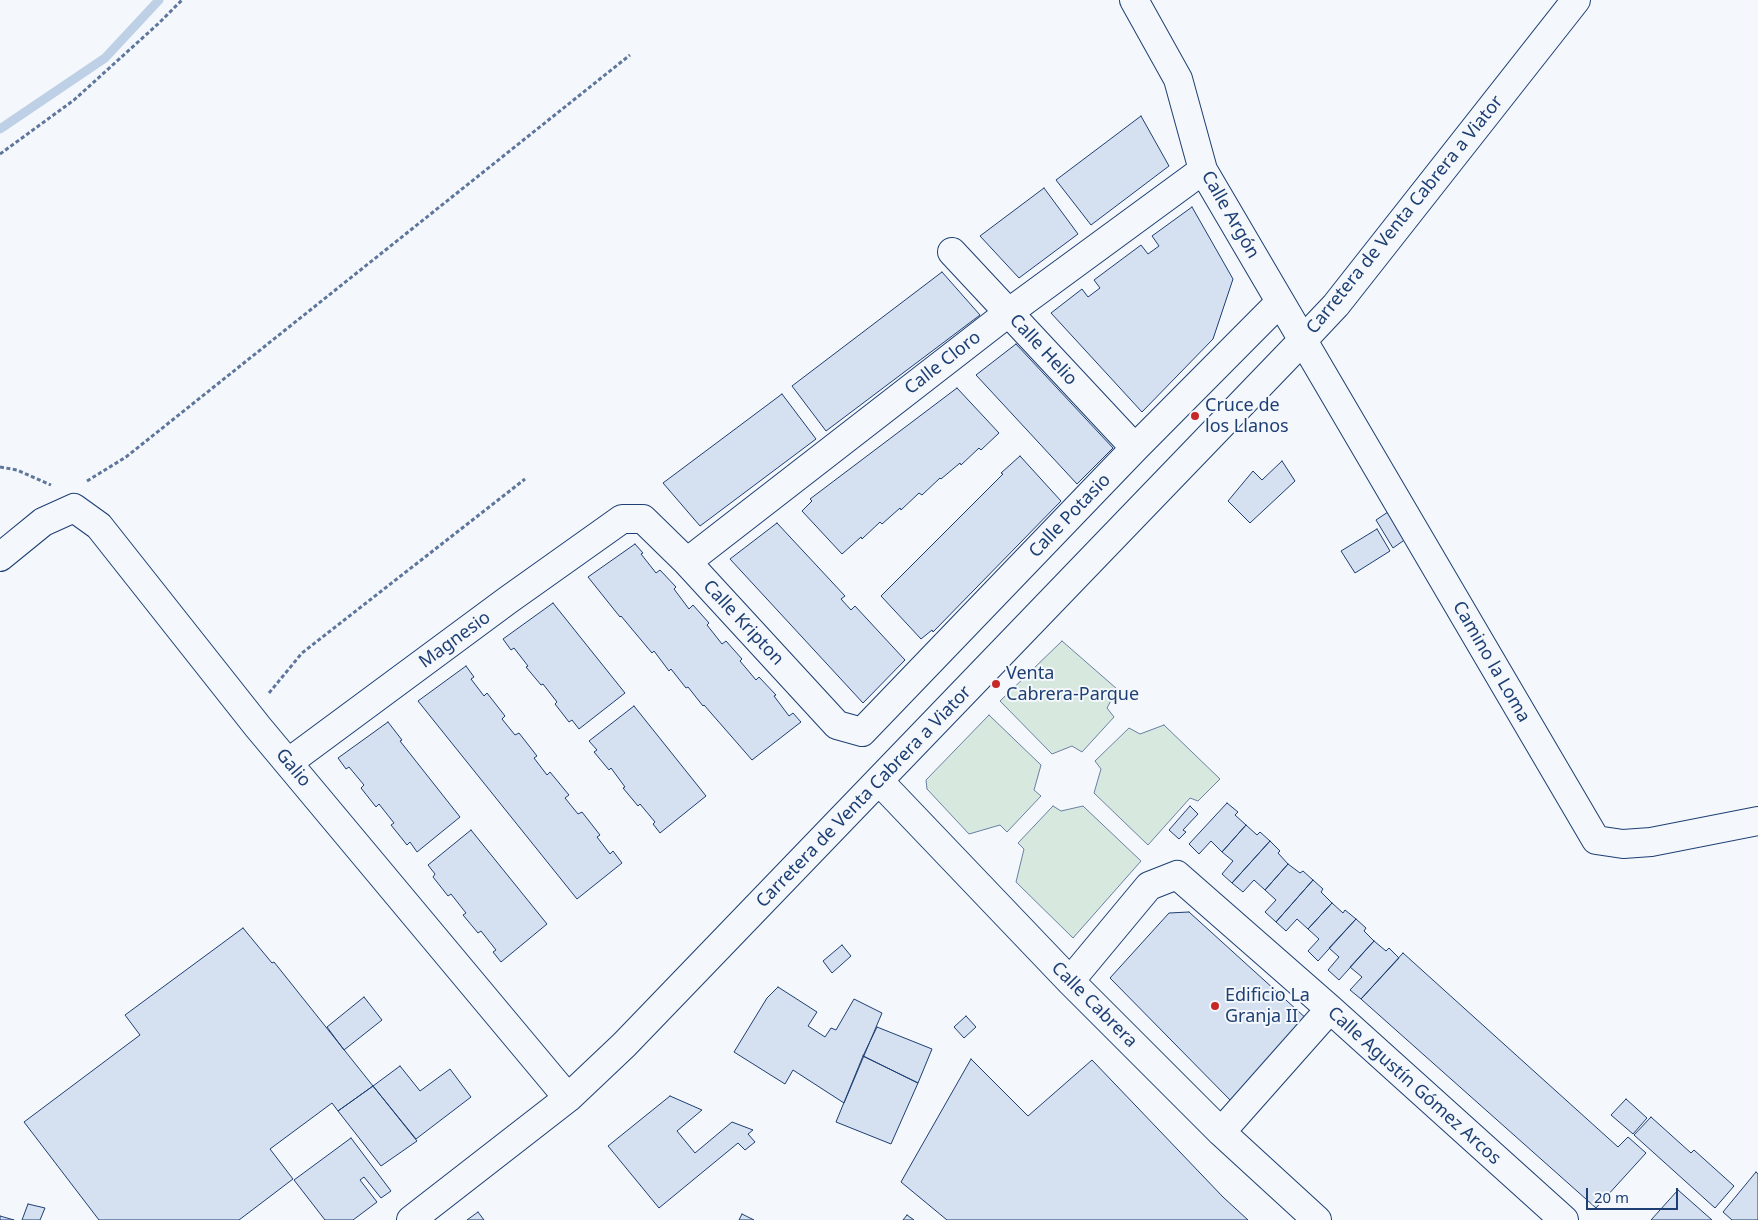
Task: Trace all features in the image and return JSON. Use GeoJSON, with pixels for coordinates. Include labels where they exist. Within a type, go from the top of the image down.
{"type":"FeatureCollection","features":[{"type":"Feature","properties":{"kind":"street","name":"Calle Argón"},"geometry":{"type":"LineString","coordinates":[[1134,0],[1178,79],[1203,170],[1302,342]]}},
{"type":"Feature","properties":{"kind":"street","name":"Carretera de Venta Cabrera a Viator"},"geometry":{"type":"LineString","coordinates":[[411,1220],[568,1098],[624,1045],[880,782],[1133,516],[1302,342],[1336,304],[1576,0]]}},
{"type":"Feature","properties":{"kind":"street","name":"Calle Cloro"},"geometry":{"type":"LineString","coordinates":[[688,562],[1008,313],[1203,170]]}},
{"type":"Feature","properties":{"kind":"street","name":"Calle Helio"},"geometry":{"type":"LineString","coordinates":[[952,252],[1135,448]]}},
{"type":"Feature","properties":{"kind":"street","name":"Calle Potasio"},"geometry":{"type":"LineString","coordinates":[[862,732],[1135,448],[1280,302]]}},
{"type":"Feature","properties":{"kind":"street","name":"Camino la Loma"},"geometry":{"type":"LineString","coordinates":[[1302,342],[1596,840],[1623,844],[1651,842],[1758,821]]}},
{"type":"Feature","properties":{"kind":"street"},"geometry":{"type":"LineString","coordinates":[[0,557],[70,501]]}},
{"type":"Feature","properties":{"kind":"street","name":"Galio"},"geometry":{"type":"LineString","coordinates":[[70,501],[99,526],[258,727],[568,1098]]}},
{"type":"Feature","properties":{"kind":"street","name":"Calle Kripton"},"geometry":{"type":"LineString","coordinates":[[622,519],[643,519],[688,562],[837,725],[862,732]]}},
{"type":"Feature","properties":{"kind":"street","name":"Magnesio"},"geometry":{"type":"LineString","coordinates":[[288,762],[508,600],[622,519]]}},
{"type":"Feature","properties":{"kind":"street","name":"Calle Cabrera"},"geometry":{"type":"LineString","coordinates":[[880,782],[1070,981],[1221,1132],[1317,1220]]}},
{"type":"Feature","properties":{"kind":"street","name":"Calle Agustín Gómez Arcos"},"geometry":{"type":"LineString","coordinates":[[1070,981],[1149,886],[1177,875],[1330,1009],[1564,1220]]}},
{"type":"Feature","properties":{"kind":"street"},"geometry":{"type":"LineString","coordinates":[[1221,1132],[1330,1009]]}},
{"type":"Feature","properties":{"kind":"path"},"geometry":{"type":"LineString","coordinates":[[0,154],[74,100],[182,0]]}},
{"type":"Feature","properties":{"kind":"path"},"geometry":{"type":"LineString","coordinates":[[0,467],[16,470],[49,484],[70,501],[630,55]]}},
{"type":"Feature","properties":{"kind":"path"},"geometry":{"type":"LineString","coordinates":[[258,727],[269,692],[302,653],[525,479]]}},
{"type":"Feature","properties":{"kind":"shaded area"},"geometry":{"type":"Polygon","coordinates":[[[1062,641],[1117,689],[1107,708],[1114,717],[1082,752],[1072,746],[1052,754],[1000,701],[1062,641]]]}},
{"type":"Feature","properties":{"kind":"shaded area"},"geometry":{"type":"Polygon","coordinates":[[[989,715],[1041,765],[1034,790],[1041,796],[1007,832],[1000,825],[969,834],[927,789],[926,780],[989,715]]]}},
{"type":"Feature","properties":{"kind":"shaded area"},"geometry":{"type":"Polygon","coordinates":[[[1164,725],[1220,779],[1198,801],[1190,798],[1148,845],[1094,793],[1101,769],[1095,761],[1129,728],[1140,734],[1164,725]]]}},
{"type":"Feature","properties":{"kind":"shaded area"},"geometry":{"type":"Polygon","coordinates":[[[1053,806],[1061,811],[1083,806],[1141,861],[1073,938],[1016,882],[1024,849],[1018,843],[1053,806]]]}},
{"type":"Feature","properties":{"kind":"building"},"geometry":{"type":"Polygon","coordinates":[[[1141,116],[1169,166],[1091,225],[1056,180],[1141,116]]]}},
{"type":"Feature","properties":{"kind":"building"},"geometry":{"type":"Polygon","coordinates":[[[1044,188],[1078,234],[1019,278],[980,236],[1044,188]]]}},
{"type":"Feature","properties":{"kind":"building"},"geometry":{"type":"Polygon","coordinates":[[[1192,207],[1233,279],[1213,339],[1142,412],[1051,313],[1082,289],[1088,297],[1100,288],[1094,280],[1141,245],[1148,254],[1159,246],[1152,236],[1192,207]]]}},
{"type":"Feature","properties":{"kind":"building"},"geometry":{"type":"Polygon","coordinates":[[[942,272],[980,315],[826,431],[792,386],[942,272]]]}},
{"type":"Feature","properties":{"kind":"building"},"geometry":{"type":"Polygon","coordinates":[[[1016,344],[1113,448],[1077,484],[976,375],[1016,344]]]}},
{"type":"Feature","properties":{"kind":"building"},"geometry":{"type":"Polygon","coordinates":[[[957,388],[999,433],[981,450],[979,448],[961,465],[960,463],[940,478],[922,495],[919,493],[882,524],[880,522],[842,554],[802,511],[812,501],[810,499],[957,388]]]}},
{"type":"Feature","properties":{"kind":"building"},"geometry":{"type":"Polygon","coordinates":[[[782,394],[816,439],[700,526],[663,483],[782,394]]]}},
{"type":"Feature","properties":{"kind":"building"},"geometry":{"type":"Polygon","coordinates":[[[1020,456],[1061,501],[933,632],[932,630],[921,639],[881,596],[1003,474],[1001,473],[1020,456]]]}},
{"type":"Feature","properties":{"kind":"building"},"geometry":{"type":"Polygon","coordinates":[[[1282,461],[1295,481],[1250,523],[1228,501],[1253,471],[1262,480],[1282,461]]]}},
{"type":"Feature","properties":{"kind":"building"},"geometry":{"type":"Polygon","coordinates":[[[1397,506],[1413,534],[1393,548],[1376,520],[1397,506]]]}},
{"type":"Feature","properties":{"kind":"building"},"geometry":{"type":"Polygon","coordinates":[[[777,523],[845,596],[841,599],[851,610],[855,606],[905,660],[863,703],[730,559],[777,523]]]}},
{"type":"Feature","properties":{"kind":"building"},"geometry":{"type":"Polygon","coordinates":[[[1377,529],[1390,551],[1355,573],[1341,551],[1377,529]]]}},
{"type":"Feature","properties":{"kind":"building"},"geometry":{"type":"Polygon","coordinates":[[[635,544],[656,573],[660,570],[676,587],[674,589],[689,609],[693,605],[709,623],[707,625],[722,644],[726,641],[742,659],[740,661],[756,680],[759,677],[776,695],[774,696],[789,716],[793,713],[801,722],[752,760],[688,687],[686,688],[671,669],[669,671],[654,651],[652,653],[588,577],[635,544]]]}},
{"type":"Feature","properties":{"kind":"building"},"geometry":{"type":"Polygon","coordinates":[[[553,603],[625,693],[579,729],[572,720],[569,722],[543,684],[541,685],[526,667],[528,666],[514,648],[511,650],[503,639],[553,603]]]}},
{"type":"Feature","properties":{"kind":"building"},"geometry":{"type":"Polygon","coordinates":[[[466,666],[474,677],[471,679],[484,696],[487,693],[505,716],[502,719],[515,735],[519,733],[537,756],[534,758],[547,775],[550,772],[569,795],[565,798],[578,814],[582,812],[600,835],[597,837],[610,854],[613,851],[622,863],[577,899],[418,701],[466,666]]]}},
{"type":"Feature","properties":{"kind":"building"},"geometry":{"type":"Polygon","coordinates":[[[634,706],[706,796],[660,833],[653,824],[655,822],[623,788],[625,787],[611,768],[609,770],[594,752],[597,750],[589,741],[634,706]]]}},
{"type":"Feature","properties":{"kind":"building"},"geometry":{"type":"Polygon","coordinates":[[[388,722],[402,740],[400,741],[460,817],[417,852],[410,842],[407,845],[391,825],[394,823],[379,804],[376,807],[361,788],[364,785],[349,767],[346,769],[338,758],[388,722]]]}},
{"type":"Feature","properties":{"kind":"building"},"geometry":{"type":"Polygon","coordinates":[[[1227,803],[1238,812],[1235,815],[1246,825],[1222,852],[1211,841],[1199,854],[1189,844],[1227,803]]]}},
{"type":"Feature","properties":{"kind":"building"},"geometry":{"type":"Polygon","coordinates":[[[1190,806],[1198,814],[1183,830],[1186,832],[1179,839],[1169,830],[1190,806]]]}},
{"type":"Feature","properties":{"kind":"building"},"geometry":{"type":"Polygon","coordinates":[[[1246,825],[1257,835],[1260,832],[1270,841],[1232,883],[1222,874],[1233,861],[1222,852],[1246,825]]]}},
{"type":"Feature","properties":{"kind":"building"},"geometry":{"type":"Polygon","coordinates":[[[471,830],[547,924],[501,962],[493,952],[496,950],[481,931],[478,933],[463,915],[466,913],[451,894],[448,896],[433,877],[435,874],[428,865],[471,830]]]}},
{"type":"Feature","properties":{"kind":"building"},"geometry":{"type":"Polygon","coordinates":[[[1270,841],[1280,851],[1278,853],[1288,864],[1265,890],[1254,880],[1243,892],[1232,883],[1270,841]]]}},
{"type":"Feature","properties":{"kind":"building"},"geometry":{"type":"Polygon","coordinates":[[[1288,864],[1300,873],[1303,871],[1313,880],[1276,922],[1265,912],[1276,900],[1265,890],[1288,864]]]}},
{"type":"Feature","properties":{"kind":"building"},"geometry":{"type":"Polygon","coordinates":[[[1313,880],[1323,889],[1321,892],[1332,903],[1308,929],[1297,919],[1286,931],[1276,922],[1313,880]]]}},
{"type":"Feature","properties":{"kind":"building"},"geometry":{"type":"Polygon","coordinates":[[[1332,903],[1343,913],[1345,910],[1356,919],[1318,961],[1308,951],[1319,939],[1308,929],[1332,903]]]}},
{"type":"Feature","properties":{"kind":"building","name":"Edificio La Granja II"},"geometry":{"type":"Polygon","coordinates":[[[1189,912],[1308,1020],[1233,1103],[1110,978],[1169,913],[1189,912]]]}},
{"type":"Feature","properties":{"kind":"building"},"geometry":{"type":"Polygon","coordinates":[[[1356,919],[1366,928],[1364,931],[1374,941],[1339,980],[1328,970],[1339,957],[1329,948],[1356,919]]]}},
{"type":"Feature","properties":{"kind":"building"},"geometry":{"type":"Polygon","coordinates":[[[243,928],[272,963],[274,962],[373,1086],[338,1111],[332,1103],[270,1149],[293,1179],[239,1220],[99,1220],[24,1122],[140,1035],[125,1015],[243,928]]]}},
{"type":"Feature","properties":{"kind":"building"},"geometry":{"type":"Polygon","coordinates":[[[1374,941],[1386,951],[1389,948],[1399,958],[1361,999],[1350,990],[1362,977],[1350,967],[1374,941]]]}},
{"type":"Feature","properties":{"kind":"building"},"geometry":{"type":"Polygon","coordinates":[[[842,945],[851,956],[832,973],[823,961],[842,945]]]}},
{"type":"Feature","properties":{"kind":"building"},"geometry":{"type":"Polygon","coordinates":[[[1403,953],[1618,1147],[1628,1137],[1646,1153],[1596,1208],[1361,999],[1403,953]]]}},
{"type":"Feature","properties":{"kind":"building"},"geometry":{"type":"Polygon","coordinates":[[[778,987],[817,1012],[808,1026],[825,1037],[831,1028],[836,1030],[854,999],[882,1013],[844,1103],[793,1070],[785,1084],[734,1052],[767,998],[778,987]]]}},
{"type":"Feature","properties":{"kind":"building"},"geometry":{"type":"Polygon","coordinates":[[[364,997],[382,1020],[344,1050],[327,1027],[364,997]]]}},
{"type":"Feature","properties":{"kind":"building"},"geometry":{"type":"Polygon","coordinates":[[[966,1016],[976,1027],[964,1038],[954,1027],[966,1016]]]}},
{"type":"Feature","properties":{"kind":"building"},"geometry":{"type":"Polygon","coordinates":[[[877,1027],[932,1049],[918,1083],[863,1056],[877,1027]]]}},
{"type":"Feature","properties":{"kind":"building"},"geometry":{"type":"Polygon","coordinates":[[[863,1056],[918,1083],[891,1144],[836,1122],[863,1056]]]}},
{"type":"Feature","properties":{"kind":"building"},"geometry":{"type":"Polygon","coordinates":[[[971,1059],[1028,1116],[1092,1060],[1223,1197],[1248,1220],[947,1220],[901,1182],[971,1059]]]}},
{"type":"Feature","properties":{"kind":"building"},"geometry":{"type":"Polygon","coordinates":[[[400,1066],[420,1091],[450,1069],[471,1097],[416,1139],[373,1086],[400,1066]]]}},
{"type":"Feature","properties":{"kind":"building"},"geometry":{"type":"Polygon","coordinates":[[[373,1086],[417,1141],[381,1166],[338,1111],[373,1086]]]}},
{"type":"Feature","properties":{"kind":"building"},"geometry":{"type":"Polygon","coordinates":[[[670,1096],[702,1110],[677,1131],[695,1153],[732,1122],[753,1130],[748,1134],[755,1142],[745,1150],[738,1143],[659,1208],[608,1146],[670,1096]]]}},
{"type":"Feature","properties":{"kind":"building"},"geometry":{"type":"Polygon","coordinates":[[[1626,1099],[1647,1118],[1633,1134],[1611,1115],[1626,1099]]]}},
{"type":"Feature","properties":{"kind":"building"},"geometry":{"type":"Polygon","coordinates":[[[1651,1117],[1691,1153],[1694,1150],[1734,1186],[1715,1208],[1634,1135],[1651,1117]]]}},
{"type":"Feature","properties":{"kind":"building"},"geometry":{"type":"Polygon","coordinates":[[[351,1138],[391,1191],[381,1198],[364,1177],[360,1180],[377,1202],[353,1220],[325,1220],[294,1180],[351,1138]]]}},
{"type":"Feature","properties":{"kind":"building"},"geometry":{"type":"Polygon","coordinates":[[[1756,1172],[1758,1174],[1758,1220],[1732,1220],[1723,1212],[1756,1172]]]}},
{"type":"Feature","properties":{"kind":"building"},"geometry":{"type":"Polygon","coordinates":[[[1678,1190],[1712,1220],[1651,1220],[1678,1190]]]}},
{"type":"Feature","properties":{"kind":"building"},"geometry":{"type":"Polygon","coordinates":[[[28,1204],[45,1208],[40,1220],[22,1220],[28,1204]]]}},
{"type":"Feature","properties":{"kind":"building"},"geometry":{"type":"Polygon","coordinates":[[[478,1212],[484,1220],[467,1220],[478,1212]]]}},
{"type":"Feature","properties":{"kind":"building"},"geometry":{"type":"Polygon","coordinates":[[[742,1214],[754,1220],[739,1220],[742,1214]]]}},
{"type":"Feature","properties":{"kind":"building"},"geometry":{"type":"Polygon","coordinates":[[[907,1215],[914,1220],[903,1220],[907,1215]]]}},
{"type":"Feature","properties":{"kind":"building"},"geometry":{"type":"Polygon","coordinates":[[[0,1216],[14,1220],[0,1220],[0,1216]]]}},
{"type":"Feature","properties":{"kind":"waterway"},"geometry":{"type":"LineString","coordinates":[[0,129],[105,58],[159,0]]}},
{"type":"Feature","properties":{"kind":"place","name":"Cruce de los Llanos"},"geometry":{"type":"Point","coordinates":[1195,416]}},
{"type":"Feature","properties":{"kind":"place","name":"Venta Cabrera-Parque"},"geometry":{"type":"Point","coordinates":[996,684]}},
{"type":"Feature","properties":{"kind":"place","name":"Edificio La Granja II"},"geometry":{"type":"Point","coordinates":[1215,1006]}}]}
